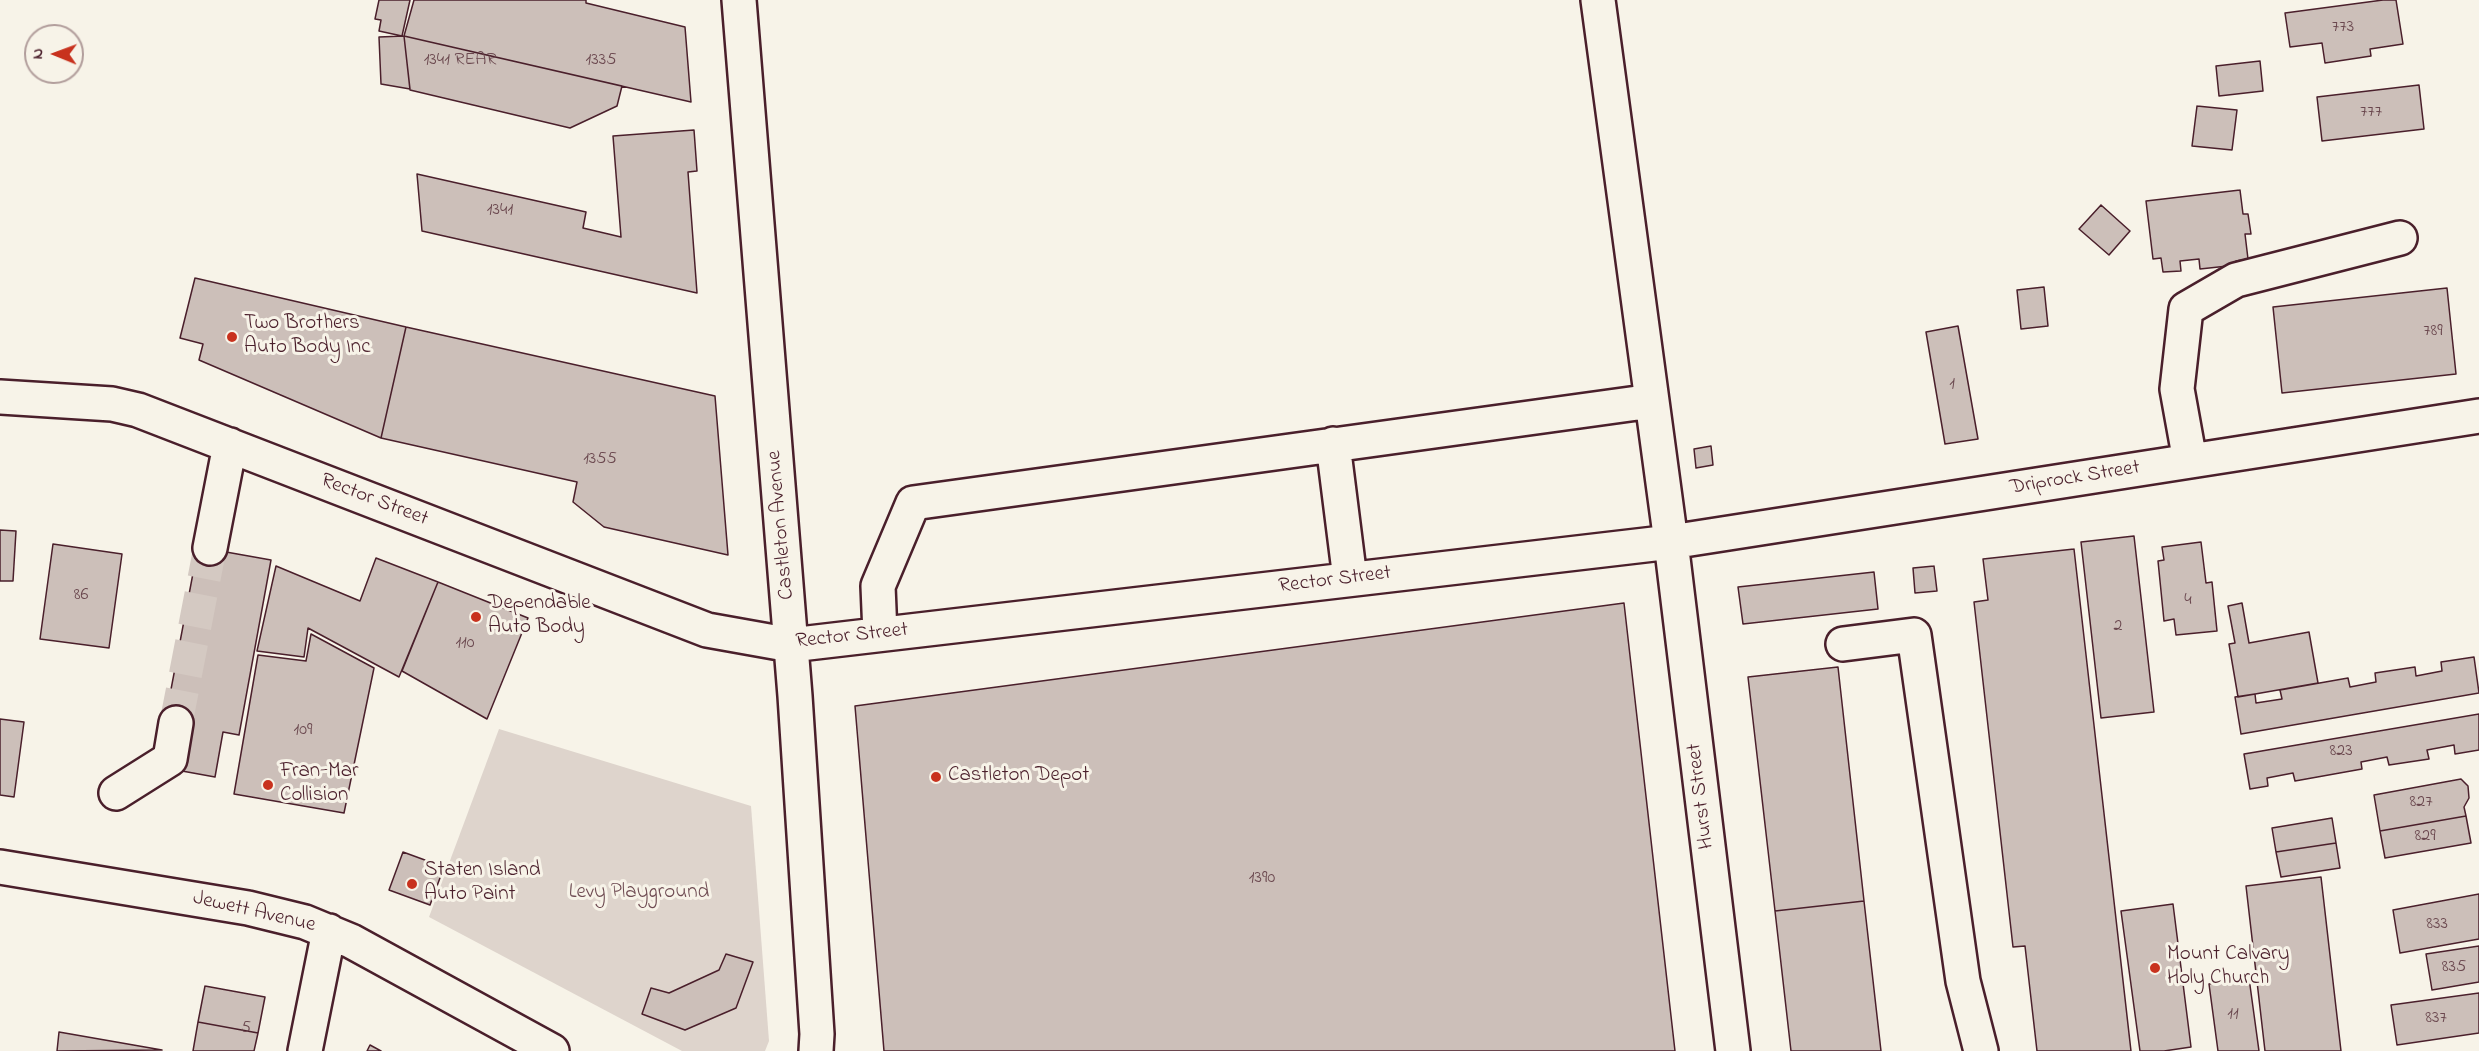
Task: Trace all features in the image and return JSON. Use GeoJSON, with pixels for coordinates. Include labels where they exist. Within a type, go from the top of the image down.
{"type":"FeatureCollection","features":[{"type":"Feature","properties":{"kind":"street","name":"Castleton Avenue"},"geometry":{"type":"LineString","coordinates":[[740,0],[791,645],[817,1034],[816,1051]]}},
{"type":"Feature","properties":{"kind":"street","name":"Hurst Street"},"geometry":{"type":"LineString","coordinates":[[1598,0],[1671,542],[1733,1051]]}},
{"type":"Feature","properties":{"kind":"street"},"geometry":{"type":"LineString","coordinates":[[2190,461],[2177,389],[2186,309],[2236,280],[2400,238]]}},
{"type":"Feature","properties":{"kind":"street","name":"Rector Street"},"geometry":{"type":"LineString","coordinates":[[0,397],[121,406],[138,410],[707,630],[791,645],[1671,542]]}},
{"type":"Feature","properties":{"kind":"street"},"geometry":{"type":"LineString","coordinates":[[880,634],[878,586],[913,503],[1652,401]]}},
{"type":"Feature","properties":{"kind":"street","name":"Driprock Street"},"geometry":{"type":"LineString","coordinates":[[1671,542],[2479,416]]}},
{"type":"Feature","properties":{"kind":"street"},"geometry":{"type":"LineString","coordinates":[[1333,444],[1350,579]]}},
{"type":"Feature","properties":{"kind":"street"},"geometry":{"type":"LineString","coordinates":[[210,548],[230,445]]}},
{"type":"Feature","properties":{"kind":"street"},"geometry":{"type":"LineString","coordinates":[[1843,644],[1914,635],[1963,981],[1981,1051]]}},
{"type":"Feature","properties":{"kind":"street"},"geometry":{"type":"LineString","coordinates":[[116,793],[170,759],[176,723]]}},
{"type":"Feature","properties":{"kind":"street","name":"Jewett Avenue"},"geometry":{"type":"LineString","coordinates":[[0,867],[248,908],[287,917],[329,931],[552,1051]]}},
{"type":"Feature","properties":{"kind":"street"},"geometry":{"type":"LineString","coordinates":[[304,1051],[329,931]]}},
{"type":"Feature","properties":{"kind":"green space","name":"Levy Playground"},"geometry":{"type":"Polygon","coordinates":[[[499,729],[751,806],[769,1041],[765,1051],[682,1051],[429,917],[499,729]]]}},
{"type":"Feature","properties":{"kind":"building"},"geometry":{"type":"Polygon","coordinates":[[[379,0],[410,0],[402,36],[379,31],[381,20],[375,19],[379,0]]]}},
{"type":"Feature","properties":{"kind":"building"},"geometry":{"type":"Polygon","coordinates":[[[414,0],[586,0],[586,3],[685,27],[691,102],[404,36],[414,0]]]}},
{"type":"Feature","properties":{"kind":"building"},"geometry":{"type":"Polygon","coordinates":[[[2396,0],[2403,44],[2370,49],[2371,56],[2325,63],[2322,43],[2290,47],[2285,13],[2396,0]]]}},
{"type":"Feature","properties":{"kind":"building"},"geometry":{"type":"Polygon","coordinates":[[[404,36],[622,86],[617,106],[570,128],[410,90],[404,36]]]}},
{"type":"Feature","properties":{"kind":"building"},"geometry":{"type":"Polygon","coordinates":[[[404,36],[410,89],[381,84],[379,37],[404,36]]]}},
{"type":"Feature","properties":{"kind":"building"},"geometry":{"type":"Polygon","coordinates":[[[2260,61],[2263,91],[2219,96],[2216,66],[2260,61]]]}},
{"type":"Feature","properties":{"kind":"building"},"geometry":{"type":"Polygon","coordinates":[[[2419,85],[2424,129],[2322,141],[2317,97],[2419,85]]]}},
{"type":"Feature","properties":{"kind":"building"},"geometry":{"type":"Polygon","coordinates":[[[2197,106],[2237,110],[2232,150],[2192,146],[2197,106]]]}},
{"type":"Feature","properties":{"kind":"building"},"geometry":{"type":"Polygon","coordinates":[[[694,130],[697,171],[688,172],[697,293],[422,231],[417,174],[586,212],[583,228],[621,237],[613,136],[694,130]]]}},
{"type":"Feature","properties":{"kind":"building"},"geometry":{"type":"Polygon","coordinates":[[[2240,190],[2243,214],[2248,214],[2251,234],[2245,234],[2248,259],[2236,261],[2237,265],[2200,269],[2199,259],[2180,261],[2181,271],[2163,272],[2161,258],[2153,259],[2146,201],[2240,190]]]}},
{"type":"Feature","properties":{"kind":"building"},"geometry":{"type":"Polygon","coordinates":[[[2101,205],[2130,231],[2109,255],[2079,229],[2101,205]]]}},
{"type":"Feature","properties":{"kind":"building"},"geometry":{"type":"Polygon","coordinates":[[[195,278],[406,327],[381,438],[199,360],[203,344],[180,338],[195,278]]]}},
{"type":"Feature","properties":{"kind":"building"},"geometry":{"type":"Polygon","coordinates":[[[2044,287],[2048,326],[2021,329],[2017,290],[2044,287]]]}},
{"type":"Feature","properties":{"kind":"building"},"geometry":{"type":"Polygon","coordinates":[[[2447,288],[2456,374],[2282,393],[2273,307],[2447,288]]]}},
{"type":"Feature","properties":{"kind":"building"},"geometry":{"type":"Polygon","coordinates":[[[1958,326],[1978,439],[1945,444],[1926,332],[1958,326]]]}},
{"type":"Feature","properties":{"kind":"building"},"geometry":{"type":"Polygon","coordinates":[[[406,327],[715,396],[728,555],[604,527],[573,502],[577,482],[381,438],[406,327]]]}},
{"type":"Feature","properties":{"kind":"building"},"geometry":{"type":"Polygon","coordinates":[[[1711,446],[1713,465],[1696,468],[1694,449],[1711,446]]]}},
{"type":"Feature","properties":{"kind":"building"},"geometry":{"type":"Polygon","coordinates":[[[0,530],[16,531],[13,581],[0,581],[0,530]]]}},
{"type":"Feature","properties":{"kind":"building"},"geometry":{"type":"Polygon","coordinates":[[[2134,536],[2154,712],[2101,718],[2081,542],[2134,536]]]}},
{"type":"Feature","properties":{"kind":"building"},"geometry":{"type":"Polygon","coordinates":[[[2201,542],[2206,583],[2212,582],[2217,631],[2176,635],[2174,619],[2164,621],[2158,561],[2164,560],[2162,547],[2201,542]]]}},
{"type":"Feature","properties":{"kind":"building"},"geometry":{"type":"Polygon","coordinates":[[[53,544],[122,554],[109,648],[40,639],[53,544]]]}},
{"type":"Feature","properties":{"kind":"building"},"geometry":{"type":"Polygon","coordinates":[[[198,547],[271,560],[239,735],[223,732],[215,777],[182,771],[191,726],[165,721],[198,547]]]}},
{"type":"Feature","properties":{"kind":"building"},"geometry":{"type":"Polygon","coordinates":[[[2074,549],[2131,1051],[2037,1051],[2025,946],[2013,947],[1974,602],[1988,600],[1983,559],[2074,549]]]}},
{"type":"Feature","properties":{"kind":"building"},"geometry":{"type":"Polygon","coordinates":[[[376,558],[438,582],[399,677],[308,628],[304,657],[257,651],[276,566],[360,601],[376,558]]]}},
{"type":"Feature","properties":{"kind":"building"},"geometry":{"type":"Polygon","coordinates":[[[1934,566],[1937,591],[1915,593],[1913,568],[1934,566]]]}},
{"type":"Feature","properties":{"kind":"building"},"geometry":{"type":"Polygon","coordinates":[[[1874,572],[1878,609],[1743,624],[1738,587],[1874,572]]]}},
{"type":"Feature","properties":{"kind":"building"},"geometry":{"type":"Polygon","coordinates":[[[438,582],[528,618],[487,719],[402,671],[438,582]]]}},
{"type":"Feature","properties":{"kind":"building"},"geometry":{"type":"Polygon","coordinates":[[[1624,603],[1675,1051],[884,1051],[855,706],[1624,603]]]}},
{"type":"Feature","properties":{"kind":"building"},"geometry":{"type":"Polygon","coordinates":[[[2242,603],[2249,643],[2309,632],[2318,683],[2238,697],[2229,644],[2235,643],[2228,606],[2242,603]]]}},
{"type":"Feature","properties":{"kind":"building"},"geometry":{"type":"Polygon","coordinates":[[[311,634],[374,668],[344,813],[234,794],[258,655],[306,661],[311,634]]]}},
{"type":"Feature","properties":{"kind":"building"},"geometry":{"type":"Polygon","coordinates":[[[2474,657],[2479,693],[2241,734],[2235,697],[2255,694],[2256,703],[2282,699],[2280,690],[2348,678],[2350,687],[2376,682],[2375,673],[2415,667],[2416,676],[2442,671],[2441,662],[2474,657]]]}},
{"type":"Feature","properties":{"kind":"building"},"geometry":{"type":"Polygon","coordinates":[[[1838,667],[1864,901],[1775,911],[1748,677],[1838,667]]]}},
{"type":"Feature","properties":{"kind":"building"},"geometry":{"type":"Polygon","coordinates":[[[2479,714],[2479,750],[2455,754],[2454,745],[2427,750],[2429,759],[2389,765],[2387,757],[2361,762],[2362,769],[2295,781],[2293,773],[2267,778],[2268,786],[2250,789],[2244,754],[2479,714]]]}},
{"type":"Feature","properties":{"kind":"building"},"geometry":{"type":"Polygon","coordinates":[[[0,719],[24,722],[14,797],[0,795],[0,719]]]}},
{"type":"Feature","properties":{"kind":"building"},"geometry":{"type":"Polygon","coordinates":[[[2461,779],[2468,786],[2469,798],[2464,807],[2466,816],[2380,831],[2374,795],[2461,779]]]}},
{"type":"Feature","properties":{"kind":"building"},"geometry":{"type":"Polygon","coordinates":[[[2466,816],[2471,843],[2385,858],[2380,831],[2466,816]]]}},
{"type":"Feature","properties":{"kind":"building"},"geometry":{"type":"Polygon","coordinates":[[[2332,818],[2336,843],[2276,852],[2272,828],[2332,818]]]}},
{"type":"Feature","properties":{"kind":"building"},"geometry":{"type":"Polygon","coordinates":[[[2336,843],[2340,868],[2281,877],[2276,852],[2336,843]]]}},
{"type":"Feature","properties":{"kind":"building"},"geometry":{"type":"Polygon","coordinates":[[[403,852],[444,867],[430,905],[389,890],[403,852]]]}},
{"type":"Feature","properties":{"kind":"building"},"geometry":{"type":"Polygon","coordinates":[[[2321,877],[2341,1051],[2265,1051],[2246,886],[2321,877]]]}},
{"type":"Feature","properties":{"kind":"building"},"geometry":{"type":"Polygon","coordinates":[[[2479,894],[2479,939],[2400,953],[2393,910],[2479,894]]]}},
{"type":"Feature","properties":{"kind":"building"},"geometry":{"type":"Polygon","coordinates":[[[1864,901],[1881,1051],[1791,1051],[1775,911],[1864,901]]]}},
{"type":"Feature","properties":{"kind":"building","name":"Mount Calvary Holy Church"},"geometry":{"type":"Polygon","coordinates":[[[2173,904],[2191,1047],[2164,1051],[2140,1051],[2121,911],[2173,904]]]}},
{"type":"Feature","properties":{"kind":"building"},"geometry":{"type":"Polygon","coordinates":[[[2479,946],[2479,982],[2432,990],[2426,954],[2479,946]]]}},
{"type":"Feature","properties":{"kind":"building"},"geometry":{"type":"Polygon","coordinates":[[[726,954],[753,962],[736,1008],[685,1030],[642,1014],[651,988],[669,993],[719,970],[726,954]]]}},
{"type":"Feature","properties":{"kind":"building"},"geometry":{"type":"Polygon","coordinates":[[[2249,978],[2259,1051],[2218,1051],[2209,984],[2249,978]]]}},
{"type":"Feature","properties":{"kind":"building"},"geometry":{"type":"Polygon","coordinates":[[[205,986],[265,997],[258,1033],[198,1022],[205,986]]]}},
{"type":"Feature","properties":{"kind":"building"},"geometry":{"type":"Polygon","coordinates":[[[2479,993],[2479,1033],[2397,1045],[2391,1005],[2479,993]]]}},
{"type":"Feature","properties":{"kind":"building"},"geometry":{"type":"Polygon","coordinates":[[[198,1022],[258,1033],[254,1051],[193,1051],[198,1022]]]}},
{"type":"Feature","properties":{"kind":"building"},"geometry":{"type":"Polygon","coordinates":[[[59,1032],[162,1050],[57,1051],[59,1032]]]}},
{"type":"Feature","properties":{"kind":"building"},"geometry":{"type":"Polygon","coordinates":[[[370,1045],[381,1051],[367,1051],[370,1045]]]}},
{"type":"Feature","properties":{"kind":"tunnel"},"geometry":{"type":"LineString","coordinates":[[176,723],[210,548]]}},
{"type":"Feature","properties":{"kind":"place","name":"Two Brothers Auto Body Inc"},"geometry":{"type":"Point","coordinates":[232,337]}},
{"type":"Feature","properties":{"kind":"place","name":"Dependable Auto Body"},"geometry":{"type":"Point","coordinates":[476,617]}},
{"type":"Feature","properties":{"kind":"place","name":"Castleton Depot"},"geometry":{"type":"Point","coordinates":[936,777]}},
{"type":"Feature","properties":{"kind":"place","name":"Fran-Mar Collision"},"geometry":{"type":"Point","coordinates":[268,785]}},
{"type":"Feature","properties":{"kind":"place","name":"Staten Island Auto Paint"},"geometry":{"type":"Point","coordinates":[412,884]}},
{"type":"Feature","properties":{"kind":"place","name":"Mount Calvary Holy Church"},"geometry":{"type":"Point","coordinates":[2155,968]}}]}
